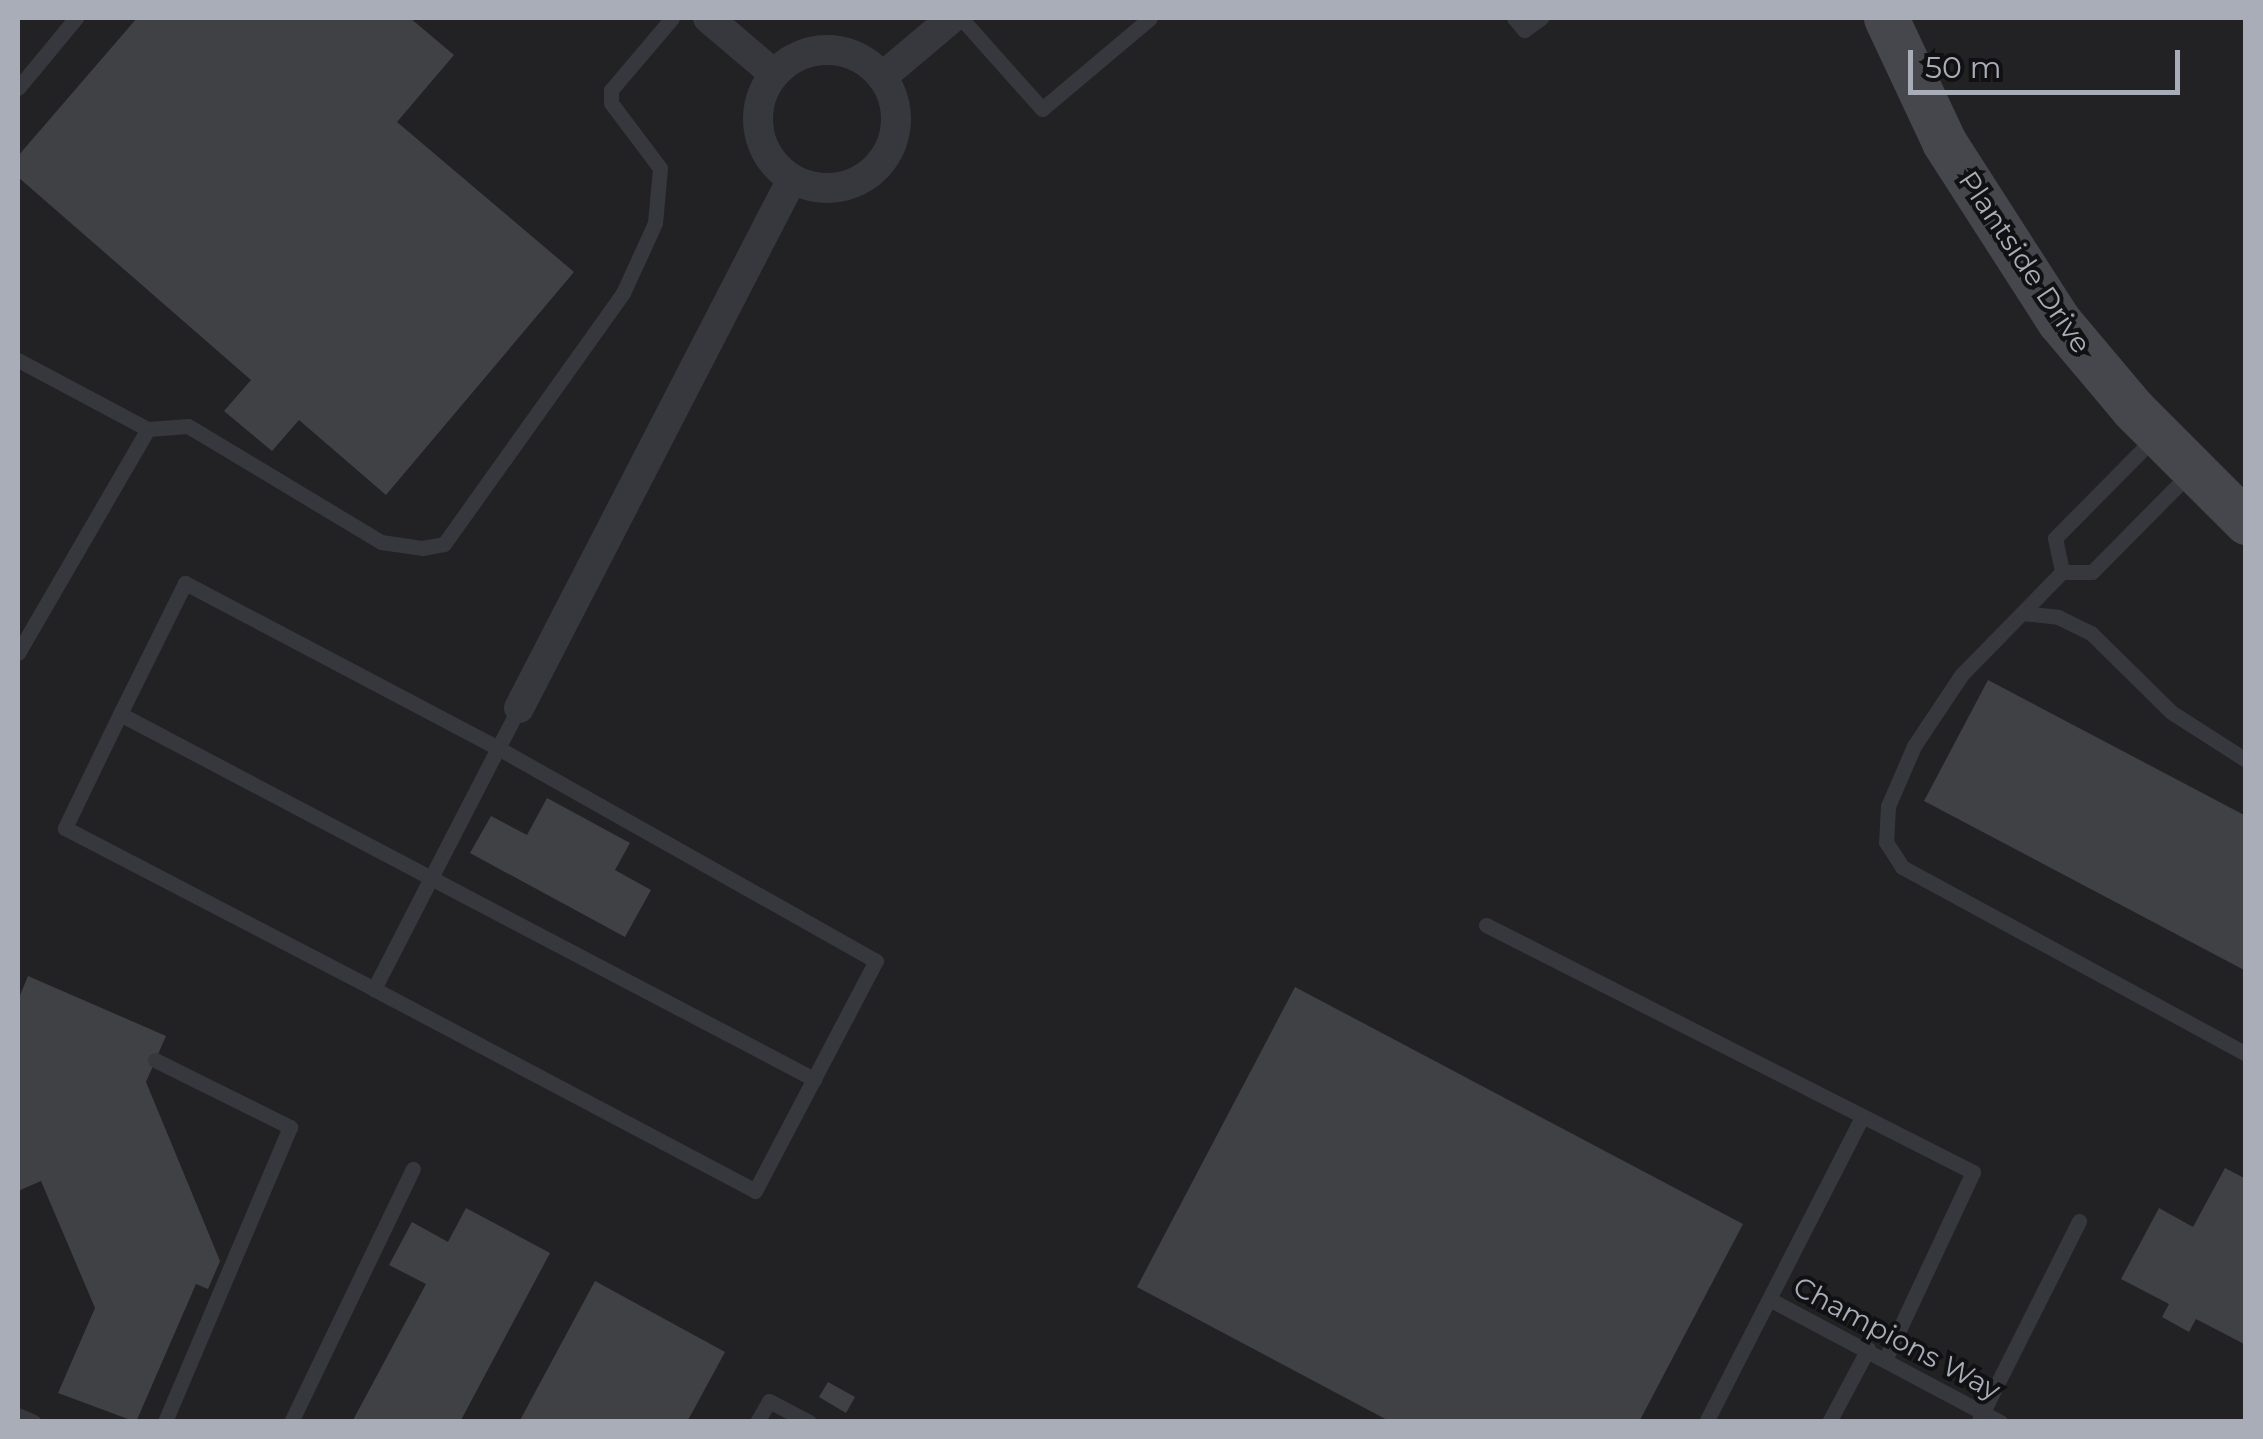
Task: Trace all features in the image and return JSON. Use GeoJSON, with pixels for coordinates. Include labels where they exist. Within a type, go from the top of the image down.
{"type":"FeatureCollection","features":[{"type":"Feature","properties":{"kind":"street"},"geometry":{"type":"LineString","coordinates":[[708,18],[774,74]]}},
{"type":"Feature","properties":{"kind":"street"},"geometry":{"type":"LineString","coordinates":[[882,77],[952,18]]}},
{"type":"Feature","properties":{"kind":"street","name":"Plantside Drive"},"geometry":{"type":"LineString","coordinates":[[1886,18],[1944,142],[1998,234],[2059,322],[2158,434],[2246,522]]}},
{"type":"Feature","properties":{"kind":"street"},"geometry":{"type":"LineString","coordinates":[[837,50],[882,77],[896,122],[879,166],[838,188],[792,179],[773,164],[757,119],[774,74],[802,54],[837,50]]}},
{"type":"Feature","properties":{"kind":"street"},"geometry":{"type":"LineString","coordinates":[[519,708],[792,179]]}},
{"type":"Feature","properties":{"kind":"lane"},"geometry":{"type":"LineString","coordinates":[[18,88],[76,18]]}},
{"type":"Feature","properties":{"kind":"lane"},"geometry":{"type":"LineString","coordinates":[[18,360],[148,429],[188,426],[380,542],[422,548],[444,544],[623,293],[655,222],[660,168],[612,103],[611,90],[672,18]]}},
{"type":"Feature","properties":{"kind":"lane"},"geometry":{"type":"LineString","coordinates":[[962,18],[1042,108],[1150,18]]}},
{"type":"Feature","properties":{"kind":"lane"},"geometry":{"type":"LineString","coordinates":[[1514,18],[1524,30],[1540,18]]}},
{"type":"Feature","properties":{"kind":"lane"},"geometry":{"type":"LineString","coordinates":[[18,653],[148,429]]}},
{"type":"Feature","properties":{"kind":"lane"},"geometry":{"type":"LineString","coordinates":[[2062,572],[2055,538],[2158,434]]}},
{"type":"Feature","properties":{"kind":"lane"},"geometry":{"type":"LineString","coordinates":[[2192,470],[2092,572],[2062,572],[1962,674],[1914,746],[1888,806],[1886,842],[1902,867],[2246,1054]]}},
{"type":"Feature","properties":{"kind":"lane"},"geometry":{"type":"LineString","coordinates":[[186,583],[498,748],[876,962],[754,1191],[65,828],[186,583]]}},
{"type":"Feature","properties":{"kind":"lane"},"geometry":{"type":"LineString","coordinates":[[2022,613],[2058,617],[2091,633],[2171,712],[2246,760]]}},
{"type":"Feature","properties":{"kind":"lane"},"geometry":{"type":"LineString","coordinates":[[374,988],[519,708]]}},
{"type":"Feature","properties":{"kind":"lane"},"geometry":{"type":"LineString","coordinates":[[120,714],[814,1079]]}},
{"type":"Feature","properties":{"kind":"lane"},"geometry":{"type":"LineString","coordinates":[[1486,926],[1973,1172],[1886,1358]]}},
{"type":"Feature","properties":{"kind":"lane"},"geometry":{"type":"LineString","coordinates":[[156,1060],[290,1127],[165,1422]]}},
{"type":"Feature","properties":{"kind":"lane"},"geometry":{"type":"LineString","coordinates":[[1706,1422],[1862,1118]]}},
{"type":"Feature","properties":{"kind":"lane"},"geometry":{"type":"LineString","coordinates":[[291,1422],[413,1170]]}},
{"type":"Feature","properties":{"kind":"lane"},"geometry":{"type":"LineString","coordinates":[[1980,1417],[2078,1222]]}},
{"type":"Feature","properties":{"kind":"lane","name":"Champions Way"},"geometry":{"type":"LineString","coordinates":[[1769,1299],[1886,1358],[1980,1417],[2000,1422]]}},
{"type":"Feature","properties":{"kind":"lane"},"geometry":{"type":"LineString","coordinates":[[1829,1422],[1868,1350]]}},
{"type":"Feature","properties":{"kind":"lane"},"geometry":{"type":"LineString","coordinates":[[757,1422],[769,1401],[809,1422]]}},
{"type":"Feature","properties":{"kind":"lane"},"geometry":{"type":"LineString","coordinates":[[18,1415],[34,1422]]}},
{"type":"Feature","properties":{"kind":"shaded area"},"geometry":{"type":"Polygon","coordinates":[[[18,18],[2245,18],[2245,1421],[18,1421],[18,18]]]}},
{"type":"Feature","properties":{"kind":"building"},"geometry":{"type":"Polygon","coordinates":[[[137,18],[410,18],[454,55],[397,122],[574,272],[386,495],[299,420],[272,451],[224,411],[251,380],[18,177],[18,156],[137,18]]]}},
{"type":"Feature","properties":{"kind":"building"},"geometry":{"type":"Polygon","coordinates":[[[1988,680],[2246,816],[2246,971],[1924,801],[1988,680]]]}},
{"type":"Feature","properties":{"kind":"building"},"geometry":{"type":"Polygon","coordinates":[[[547,798],[630,843],[615,870],[651,890],[625,937],[470,853],[491,816],[527,835],[547,798]]]}},
{"type":"Feature","properties":{"kind":"building"},"geometry":{"type":"Polygon","coordinates":[[[28,976],[166,1036],[146,1082],[220,1261],[208,1289],[196,1284],[136,1422],[58,1393],[95,1308],[41,1181],[18,1191],[18,1000],[28,976]]]}},
{"type":"Feature","properties":{"kind":"building"},"geometry":{"type":"Polygon","coordinates":[[[1295,987],[1743,1224],[1639,1422],[1391,1422],[1137,1287],[1295,987]]]}},
{"type":"Feature","properties":{"kind":"building"},"geometry":{"type":"Polygon","coordinates":[[[2225,1168],[2246,1179],[2246,1345],[2196,1319],[2189,1332],[2162,1317],[2169,1304],[2121,1279],[2159,1208],[2193,1227],[2225,1168]]]}},
{"type":"Feature","properties":{"kind":"building"},"geometry":{"type":"Polygon","coordinates":[[[466,1208],[550,1253],[460,1422],[352,1422],[426,1284],[389,1265],[412,1222],[448,1242],[466,1208]]]}},
{"type":"Feature","properties":{"kind":"building"},"geometry":{"type":"Polygon","coordinates":[[[595,1281],[725,1352],[687,1422],[519,1422],[595,1281]]]}},
{"type":"Feature","properties":{"kind":"building"},"geometry":{"type":"Polygon","coordinates":[[[828,1382],[855,1397],[846,1413],[819,1397],[828,1382]]]}}]}
